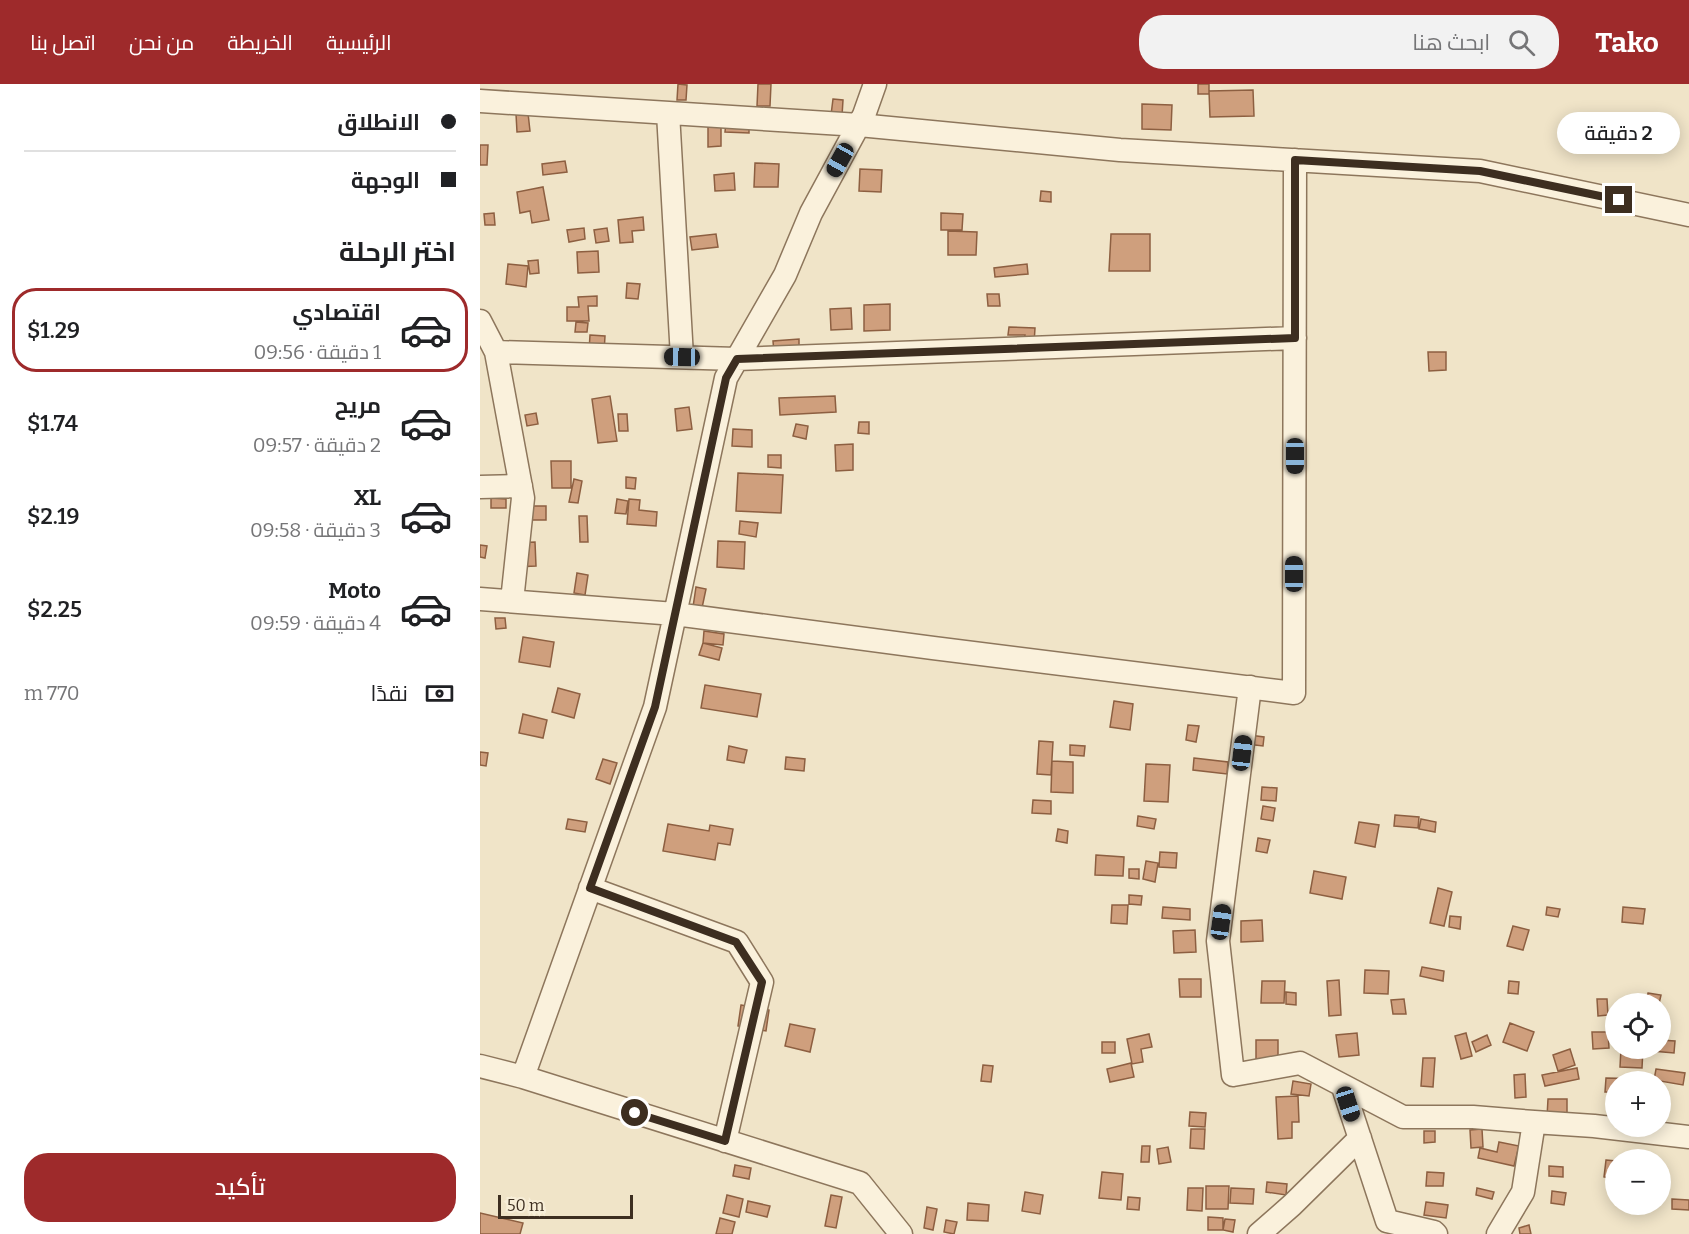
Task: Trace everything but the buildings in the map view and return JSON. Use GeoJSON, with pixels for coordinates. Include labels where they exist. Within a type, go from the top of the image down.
{"type":"FeatureCollection","features":[{"type":"Feature","properties":{"kind":"street"},"geometry":{"type":"LineString","coordinates":[[523,1077],[655,707],[726,378],[785,274],[812,213],[859,125],[875,84]]}},
{"type":"Feature","properties":{"kind":"street"},"geometry":{"type":"LineString","coordinates":[[480,101],[859,125],[1120,150],[1480,171],[1689,215]]}},
{"type":"Feature","properties":{"kind":"street"},"geometry":{"type":"LineString","coordinates":[[669,113],[682,357]]}},
{"type":"Feature","properties":{"kind":"street"},"geometry":{"type":"LineString","coordinates":[[480,599],[675,614],[1294,693],[1295,160]]}},
{"type":"Feature","properties":{"kind":"street"},"geometry":{"type":"LineString","coordinates":[[480,321],[496,352],[523,498],[512,602]]}},
{"type":"Feature","properties":{"kind":"street"},"geometry":{"type":"LineString","coordinates":[[496,352],[737,359],[1295,338]]}},
{"type":"Feature","properties":{"kind":"street"},"geometry":{"type":"LineString","coordinates":[[480,487],[521,486]]}},
{"type":"Feature","properties":{"kind":"street"},"geometry":{"type":"LineString","coordinates":[[1250,687],[1218,942],[1233,1075],[1300,1063],[1403,1117],[1473,1117],[1594,1126],[1689,1137]]}},
{"type":"Feature","properties":{"kind":"street"},"geometry":{"type":"LineString","coordinates":[[590,888],[736,942],[762,982],[725,1141]]}},
{"type":"Feature","properties":{"kind":"street"},"geometry":{"type":"LineString","coordinates":[[480,1066],[523,1077],[860,1184],[901,1234]]}},
{"type":"Feature","properties":{"kind":"street"},"geometry":{"type":"LineString","coordinates":[[1343,1087],[1387,1221],[1436,1234]]}},
{"type":"Feature","properties":{"kind":"street"},"geometry":{"type":"LineString","coordinates":[[1498,1234],[1523,1192],[1534,1122]]}},
{"type":"Feature","properties":{"kind":"street"},"geometry":{"type":"LineString","coordinates":[[1259,1234],[1360,1138]]}},
{"type":"Feature","properties":{"kind":"route"},"geometry":{"type":"LineString","coordinates":[[635,1113],[725,1141],[762,982],[736,942],[590,888],[655,707],[726,378],[737,359],[1295,338],[1295,160],[1480,171],[1619,200]]}}]}
